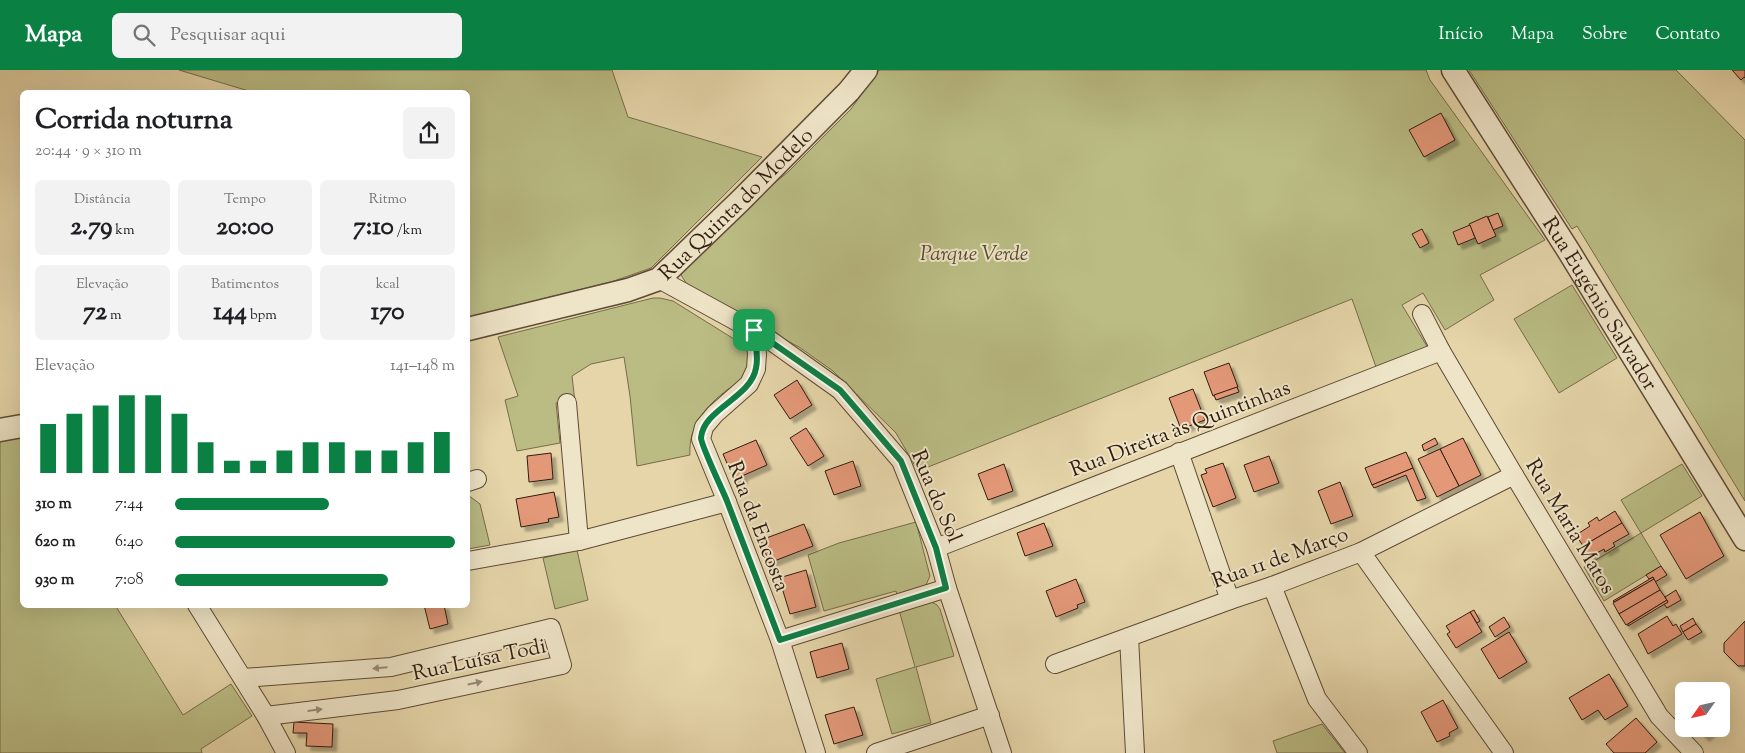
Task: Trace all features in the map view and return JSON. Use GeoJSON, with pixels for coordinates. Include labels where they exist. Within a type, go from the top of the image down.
{"type":"FeatureCollection","features":[{"type":"Feature","properties":{"kind":"street","name":"Rua Quinta do Modelo"},"geometry":{"type":"LineString","coordinates":[[470,329],[628,290],[659,280],[849,91],[866,70]]}},
{"type":"Feature","properties":{"kind":"street","name":"Rua Eugénio Salvador"},"geometry":{"type":"LineString","coordinates":[[1453,70],[1568,250],[1745,539]]}},
{"type":"Feature","properties":{"kind":"street","name":"Rua do Sol"},"geometry":{"type":"LineString","coordinates":[[659,280],[754,330],[840,390],[901,461],[936,548],[946,588],[1002,753]]}},
{"type":"Feature","properties":{"kind":"street","name":"Rua Maria Matos"},"geometry":{"type":"LineString","coordinates":[[1422,314],[1441,351],[1514,475],[1659,716],[1694,753]]}},
{"type":"Feature","properties":{"kind":"street","name":"Rua da Encosta"},"geometry":{"type":"LineString","coordinates":[[754,330],[757,354],[756,369],[749,384],[715,414],[704,427],[701,439],[780,640],[816,753]]}},
{"type":"Feature","properties":{"kind":"street","name":"Rua Direita às Quintinhas"},"geometry":{"type":"LineString","coordinates":[[936,548],[1441,351]]}},
{"type":"Feature","properties":{"kind":"street"},"geometry":{"type":"LineString","coordinates":[[567,403],[579,541]]}},
{"type":"Feature","properties":{"kind":"street"},"geometry":{"type":"LineString","coordinates":[[0,430],[20,426]]}},
{"type":"Feature","properties":{"kind":"street"},"geometry":{"type":"LineString","coordinates":[[1179,452],[1230,600]]}},
{"type":"Feature","properties":{"kind":"street","name":"Rua 11 de Março"},"geometry":{"type":"LineString","coordinates":[[1055,664],[1361,552],[1514,475]]}},
{"type":"Feature","properties":{"kind":"street"},"geometry":{"type":"LineString","coordinates":[[470,561],[579,541],[727,502]]}},
{"type":"Feature","properties":{"kind":"street"},"geometry":{"type":"LineString","coordinates":[[1361,552],[1504,753]]}},
{"type":"Feature","properties":{"kind":"street"},"geometry":{"type":"LineString","coordinates":[[1272,586],[1316,699],[1358,753]]}},
{"type":"Feature","properties":{"kind":"street"},"geometry":{"type":"LineString","coordinates":[[780,640],[946,588]]}},
{"type":"Feature","properties":{"kind":"street"},"geometry":{"type":"LineString","coordinates":[[199,608],[266,716],[286,753]]}},
{"type":"Feature","properties":{"kind":"street","name":"Rua Luísa Todi"},"geometry":{"type":"LineString","coordinates":[[243,678],[391,667],[551,628],[562,665],[398,700],[266,716]]}},
{"type":"Feature","properties":{"kind":"street"},"geometry":{"type":"LineString","coordinates":[[1129,636],[1135,753]]}},
{"type":"Feature","properties":{"kind":"street"},"geometry":{"type":"LineString","coordinates":[[876,753],[990,715]]}},
{"type":"Feature","properties":{"kind":"green space"},"geometry":{"type":"Polygon","coordinates":[[[179,70],[612,70],[628,117],[762,157],[651,268],[611,282],[470,317],[470,90],[245,90],[179,70]]]}},
{"type":"Feature","properties":{"kind":"green space","name":"Parque Verde"},"geometry":{"type":"Polygon","coordinates":[[[879,70],[1426,70],[1430,80],[1545,240],[1480,275],[1494,300],[1445,330],[1423,293],[1402,305],[1428,348],[1376,367],[1352,299],[918,471],[896,433],[833,371],[799,347],[724,304],[698,295],[688,286],[681,275],[689,259],[741,210],[788,172],[851,109],[879,70]]]}},
{"type":"Feature","properties":{"kind":"green space"},"geometry":{"type":"Polygon","coordinates":[[[1469,70],[1676,70],[1745,140],[1745,501],[1577,226],[1572,229],[1469,70]]]}},
{"type":"Feature","properties":{"kind":"green space"},"geometry":{"type":"Polygon","coordinates":[[[1572,285],[1617,358],[1559,393],[1514,319],[1572,285]]]}},
{"type":"Feature","properties":{"kind":"green space"},"geometry":{"type":"Polygon","coordinates":[[[653,298],[673,301],[742,344],[751,357],[747,372],[712,403],[695,426],[690,445],[690,455],[637,466],[624,357],[591,364],[572,376],[575,402],[556,403],[560,443],[517,451],[505,400],[518,396],[498,337],[653,298]]]}},
{"type":"Feature","properties":{"kind":"green space"},"geometry":{"type":"Polygon","coordinates":[[[0,436],[20,436],[20,608],[117,608],[183,715],[231,684],[252,716],[201,749],[202,753],[0,753],[0,436]]]}},
{"type":"Feature","properties":{"kind":"green space"},"geometry":{"type":"Polygon","coordinates":[[[1682,464],[1702,496],[1641,533],[1621,500],[1682,464]]]}},
{"type":"Feature","properties":{"kind":"green space"},"geometry":{"type":"Polygon","coordinates":[[[470,496],[480,504],[490,545],[470,549],[470,496]]]}},
{"type":"Feature","properties":{"kind":"green space"},"geometry":{"type":"Polygon","coordinates":[[[916,522],[930,576],[925,587],[897,595],[896,591],[824,611],[808,555],[839,543],[916,522]]]}},
{"type":"Feature","properties":{"kind":"green space"},"geometry":{"type":"Polygon","coordinates":[[[1641,533],[1661,566],[1604,601],[1584,567],[1641,533]]]}},
{"type":"Feature","properties":{"kind":"green space"},"geometry":{"type":"Polygon","coordinates":[[[577,550],[588,600],[555,609],[543,558],[577,550]]]}},
{"type":"Feature","properties":{"kind":"green space"},"geometry":{"type":"Polygon","coordinates":[[[930,601],[940,609],[954,656],[916,667],[931,723],[892,734],[876,679],[915,667],[899,610],[930,601]]]}},
{"type":"Feature","properties":{"kind":"green space"},"geometry":{"type":"Polygon","coordinates":[[[1322,724],[1345,753],[1277,753],[1273,741],[1322,724]]]}},
{"type":"Feature","properties":{"kind":"building"},"geometry":{"type":"Polygon","coordinates":[[[1732,70],[1745,70],[1745,78],[1741,80],[1732,70]]]}},
{"type":"Feature","properties":{"kind":"building"},"geometry":{"type":"Polygon","coordinates":[[[1441,113],[1455,140],[1424,157],[1409,130],[1441,113]]]}},
{"type":"Feature","properties":{"kind":"building"},"geometry":{"type":"Polygon","coordinates":[[[1498,213],[1503,226],[1493,230],[1488,217],[1498,213]]]}},
{"type":"Feature","properties":{"kind":"building"},"geometry":{"type":"Polygon","coordinates":[[[1487,216],[1496,236],[1478,244],[1469,224],[1487,216]]]}},
{"type":"Feature","properties":{"kind":"building"},"geometry":{"type":"Polygon","coordinates":[[[1470,225],[1475,238],[1458,245],[1453,232],[1470,225]]]}},
{"type":"Feature","properties":{"kind":"building"},"geometry":{"type":"Polygon","coordinates":[[[1422,229],[1429,243],[1420,248],[1412,234],[1422,229]]]}},
{"type":"Feature","properties":{"kind":"building"},"geometry":{"type":"Polygon","coordinates":[[[1229,363],[1238,387],[1213,396],[1204,372],[1229,363]]]}},
{"type":"Feature","properties":{"kind":"building"},"geometry":{"type":"Polygon","coordinates":[[[797,380],[812,405],[790,419],[774,395],[797,380]]]}},
{"type":"Feature","properties":{"kind":"building"},"geometry":{"type":"Polygon","coordinates":[[[1237,387],[1239,392],[1216,400],[1214,395],[1237,387]]]}},
{"type":"Feature","properties":{"kind":"building"},"geometry":{"type":"Polygon","coordinates":[[[1193,389],[1205,420],[1181,429],[1169,398],[1193,389]]]}},
{"type":"Feature","properties":{"kind":"building"},"geometry":{"type":"Polygon","coordinates":[[[806,428],[824,456],[808,466],[790,438],[806,428]]]}},
{"type":"Feature","properties":{"kind":"building"},"geometry":{"type":"Polygon","coordinates":[[[1435,438],[1438,444],[1424,451],[1422,445],[1435,438]]]}},
{"type":"Feature","properties":{"kind":"building"},"geometry":{"type":"Polygon","coordinates":[[[1463,438],[1481,475],[1459,486],[1440,449],[1463,438]]]}},
{"type":"Feature","properties":{"kind":"building"},"geometry":{"type":"Polygon","coordinates":[[[756,440],[767,465],[742,476],[743,479],[735,482],[723,454],[756,440]]]}},
{"type":"Feature","properties":{"kind":"building"},"geometry":{"type":"Polygon","coordinates":[[[1440,449],[1459,486],[1437,497],[1418,459],[1440,449]]]}},
{"type":"Feature","properties":{"kind":"building"},"geometry":{"type":"Polygon","coordinates":[[[1406,452],[1413,468],[1372,485],[1365,468],[1406,452]]]}},
{"type":"Feature","properties":{"kind":"building"},"geometry":{"type":"Polygon","coordinates":[[[551,453],[553,479],[529,482],[527,456],[551,453]]]}},
{"type":"Feature","properties":{"kind":"building"},"geometry":{"type":"Polygon","coordinates":[[[1269,456],[1279,483],[1254,492],[1244,465],[1269,456]]]}},
{"type":"Feature","properties":{"kind":"building"},"geometry":{"type":"Polygon","coordinates":[[[853,461],[861,486],[834,495],[825,471],[853,461]]]}},
{"type":"Feature","properties":{"kind":"building"},"geometry":{"type":"Polygon","coordinates":[[[1223,463],[1236,498],[1213,507],[1201,475],[1207,473],[1205,469],[1223,463]]]}},
{"type":"Feature","properties":{"kind":"building"},"geometry":{"type":"Polygon","coordinates":[[[1004,464],[1013,491],[988,500],[978,474],[1004,464]]]}},
{"type":"Feature","properties":{"kind":"building"},"geometry":{"type":"Polygon","coordinates":[[[1413,468],[1426,498],[1417,501],[1406,475],[1374,488],[1372,485],[1413,468]]]}},
{"type":"Feature","properties":{"kind":"building"},"geometry":{"type":"Polygon","coordinates":[[[1340,482],[1353,516],[1331,524],[1318,491],[1340,482]]]}},
{"type":"Feature","properties":{"kind":"building"},"geometry":{"type":"Polygon","coordinates":[[[554,492],[559,517],[548,519],[549,522],[521,527],[516,499],[554,492]]]}},
{"type":"Feature","properties":{"kind":"building"},"geometry":{"type":"Polygon","coordinates":[[[1615,511],[1622,523],[1583,546],[1576,535],[1590,526],[1588,523],[1597,517],[1599,521],[1615,511]]]}},
{"type":"Feature","properties":{"kind":"building"},"geometry":{"type":"Polygon","coordinates":[[[1700,512],[1724,556],[1686,579],[1660,535],[1700,512]]]}},
{"type":"Feature","properties":{"kind":"building"},"geometry":{"type":"Polygon","coordinates":[[[1044,523],[1053,546],[1025,556],[1017,533],[1044,523]]]}},
{"type":"Feature","properties":{"kind":"building"},"geometry":{"type":"Polygon","coordinates":[[[1622,523],[1629,534],[1613,543],[1615,546],[1605,552],[1604,549],[1590,557],[1583,546],[1622,523]]]}},
{"type":"Feature","properties":{"kind":"building"},"geometry":{"type":"Polygon","coordinates":[[[804,524],[813,546],[769,563],[761,540],[804,524]]]}},
{"type":"Feature","properties":{"kind":"building"},"geometry":{"type":"Polygon","coordinates":[[[1661,566],[1667,575],[1655,582],[1653,577],[1649,579],[1646,575],[1661,566]]]}},
{"type":"Feature","properties":{"kind":"building"},"geometry":{"type":"Polygon","coordinates":[[[806,570],[816,607],[790,614],[779,578],[806,570]]]}},
{"type":"Feature","properties":{"kind":"building"},"geometry":{"type":"Polygon","coordinates":[[[1653,577],[1654,579],[1613,601],[1653,577]]]}},
{"type":"Feature","properties":{"kind":"building"},"geometry":{"type":"Polygon","coordinates":[[[1076,579],[1085,602],[1077,605],[1078,608],[1056,617],[1046,591],[1076,579]]]}},
{"type":"Feature","properties":{"kind":"building"},"geometry":{"type":"Polygon","coordinates":[[[1654,579],[1660,590],[1619,614],[1613,603],[1654,579]]]}},
{"type":"Feature","properties":{"kind":"building"},"geometry":{"type":"Polygon","coordinates":[[[1660,590],[1667,600],[1626,625],[1619,614],[1660,590]]]}},
{"type":"Feature","properties":{"kind":"building"},"geometry":{"type":"Polygon","coordinates":[[[1676,590],[1681,600],[1667,608],[1664,604],[1668,602],[1665,597],[1676,590]]]}},
{"type":"Feature","properties":{"kind":"building"},"geometry":{"type":"Polygon","coordinates":[[[1667,600],[1668,602],[1628,626],[1628,624],[1667,600]]]}},
{"type":"Feature","properties":{"kind":"building"},"geometry":{"type":"Polygon","coordinates":[[[425,608],[445,608],[448,624],[430,629],[425,608]]]}},
{"type":"Feature","properties":{"kind":"building"},"geometry":{"type":"Polygon","coordinates":[[[1474,610],[1480,621],[1477,623],[1470,612],[1474,610]]]}},
{"type":"Feature","properties":{"kind":"building"},"geometry":{"type":"Polygon","coordinates":[[[1470,612],[1482,632],[1456,648],[1447,634],[1450,632],[1446,626],[1470,612]]]}},
{"type":"Feature","properties":{"kind":"building"},"geometry":{"type":"Polygon","coordinates":[[[1667,616],[1673,626],[1676,624],[1682,634],[1648,654],[1638,634],[1667,616]]]}},
{"type":"Feature","properties":{"kind":"building"},"geometry":{"type":"Polygon","coordinates":[[[1504,617],[1510,627],[1495,637],[1489,627],[1504,617]]]}},
{"type":"Feature","properties":{"kind":"building"},"geometry":{"type":"Polygon","coordinates":[[[1693,618],[1696,624],[1683,632],[1680,626],[1693,618]]]}},
{"type":"Feature","properties":{"kind":"building"},"geometry":{"type":"Polygon","coordinates":[[[1745,621],[1745,666],[1738,666],[1724,652],[1724,643],[1745,621]]]}},
{"type":"Feature","properties":{"kind":"building"},"geometry":{"type":"Polygon","coordinates":[[[1696,624],[1702,632],[1688,640],[1683,632],[1696,624]]]}},
{"type":"Feature","properties":{"kind":"building"},"geometry":{"type":"Polygon","coordinates":[[[1509,632],[1527,662],[1499,679],[1481,649],[1509,632]]]}},
{"type":"Feature","properties":{"kind":"building"},"geometry":{"type":"Polygon","coordinates":[[[842,643],[849,669],[817,678],[810,652],[842,643]]]}},
{"type":"Feature","properties":{"kind":"building"},"geometry":{"type":"Polygon","coordinates":[[[1609,674],[1628,706],[1605,720],[1598,710],[1582,720],[1569,698],[1609,674]]]}},
{"type":"Feature","properties":{"kind":"building"},"geometry":{"type":"Polygon","coordinates":[[[1443,700],[1458,728],[1449,733],[1450,736],[1437,742],[1421,712],[1443,700]]]}},
{"type":"Feature","properties":{"kind":"building"},"geometry":{"type":"Polygon","coordinates":[[[854,707],[863,735],[834,744],[825,715],[854,707]]]}},
{"type":"Feature","properties":{"kind":"building"},"geometry":{"type":"Polygon","coordinates":[[[1636,718],[1657,742],[1645,753],[1614,753],[1606,744],[1636,718]]]}},
{"type":"Feature","properties":{"kind":"building"},"geometry":{"type":"Polygon","coordinates":[[[294,722],[333,724],[332,747],[306,746],[307,733],[293,733],[294,722]]]}},
{"type":"Feature","properties":{"kind":"route"},"geometry":{"type":"LineString","coordinates":[[754,330],[840,390],[901,461],[936,548],[946,588],[780,640],[701,439],[704,427],[715,414],[749,384],[756,369],[757,354],[754,330]]}}]}
